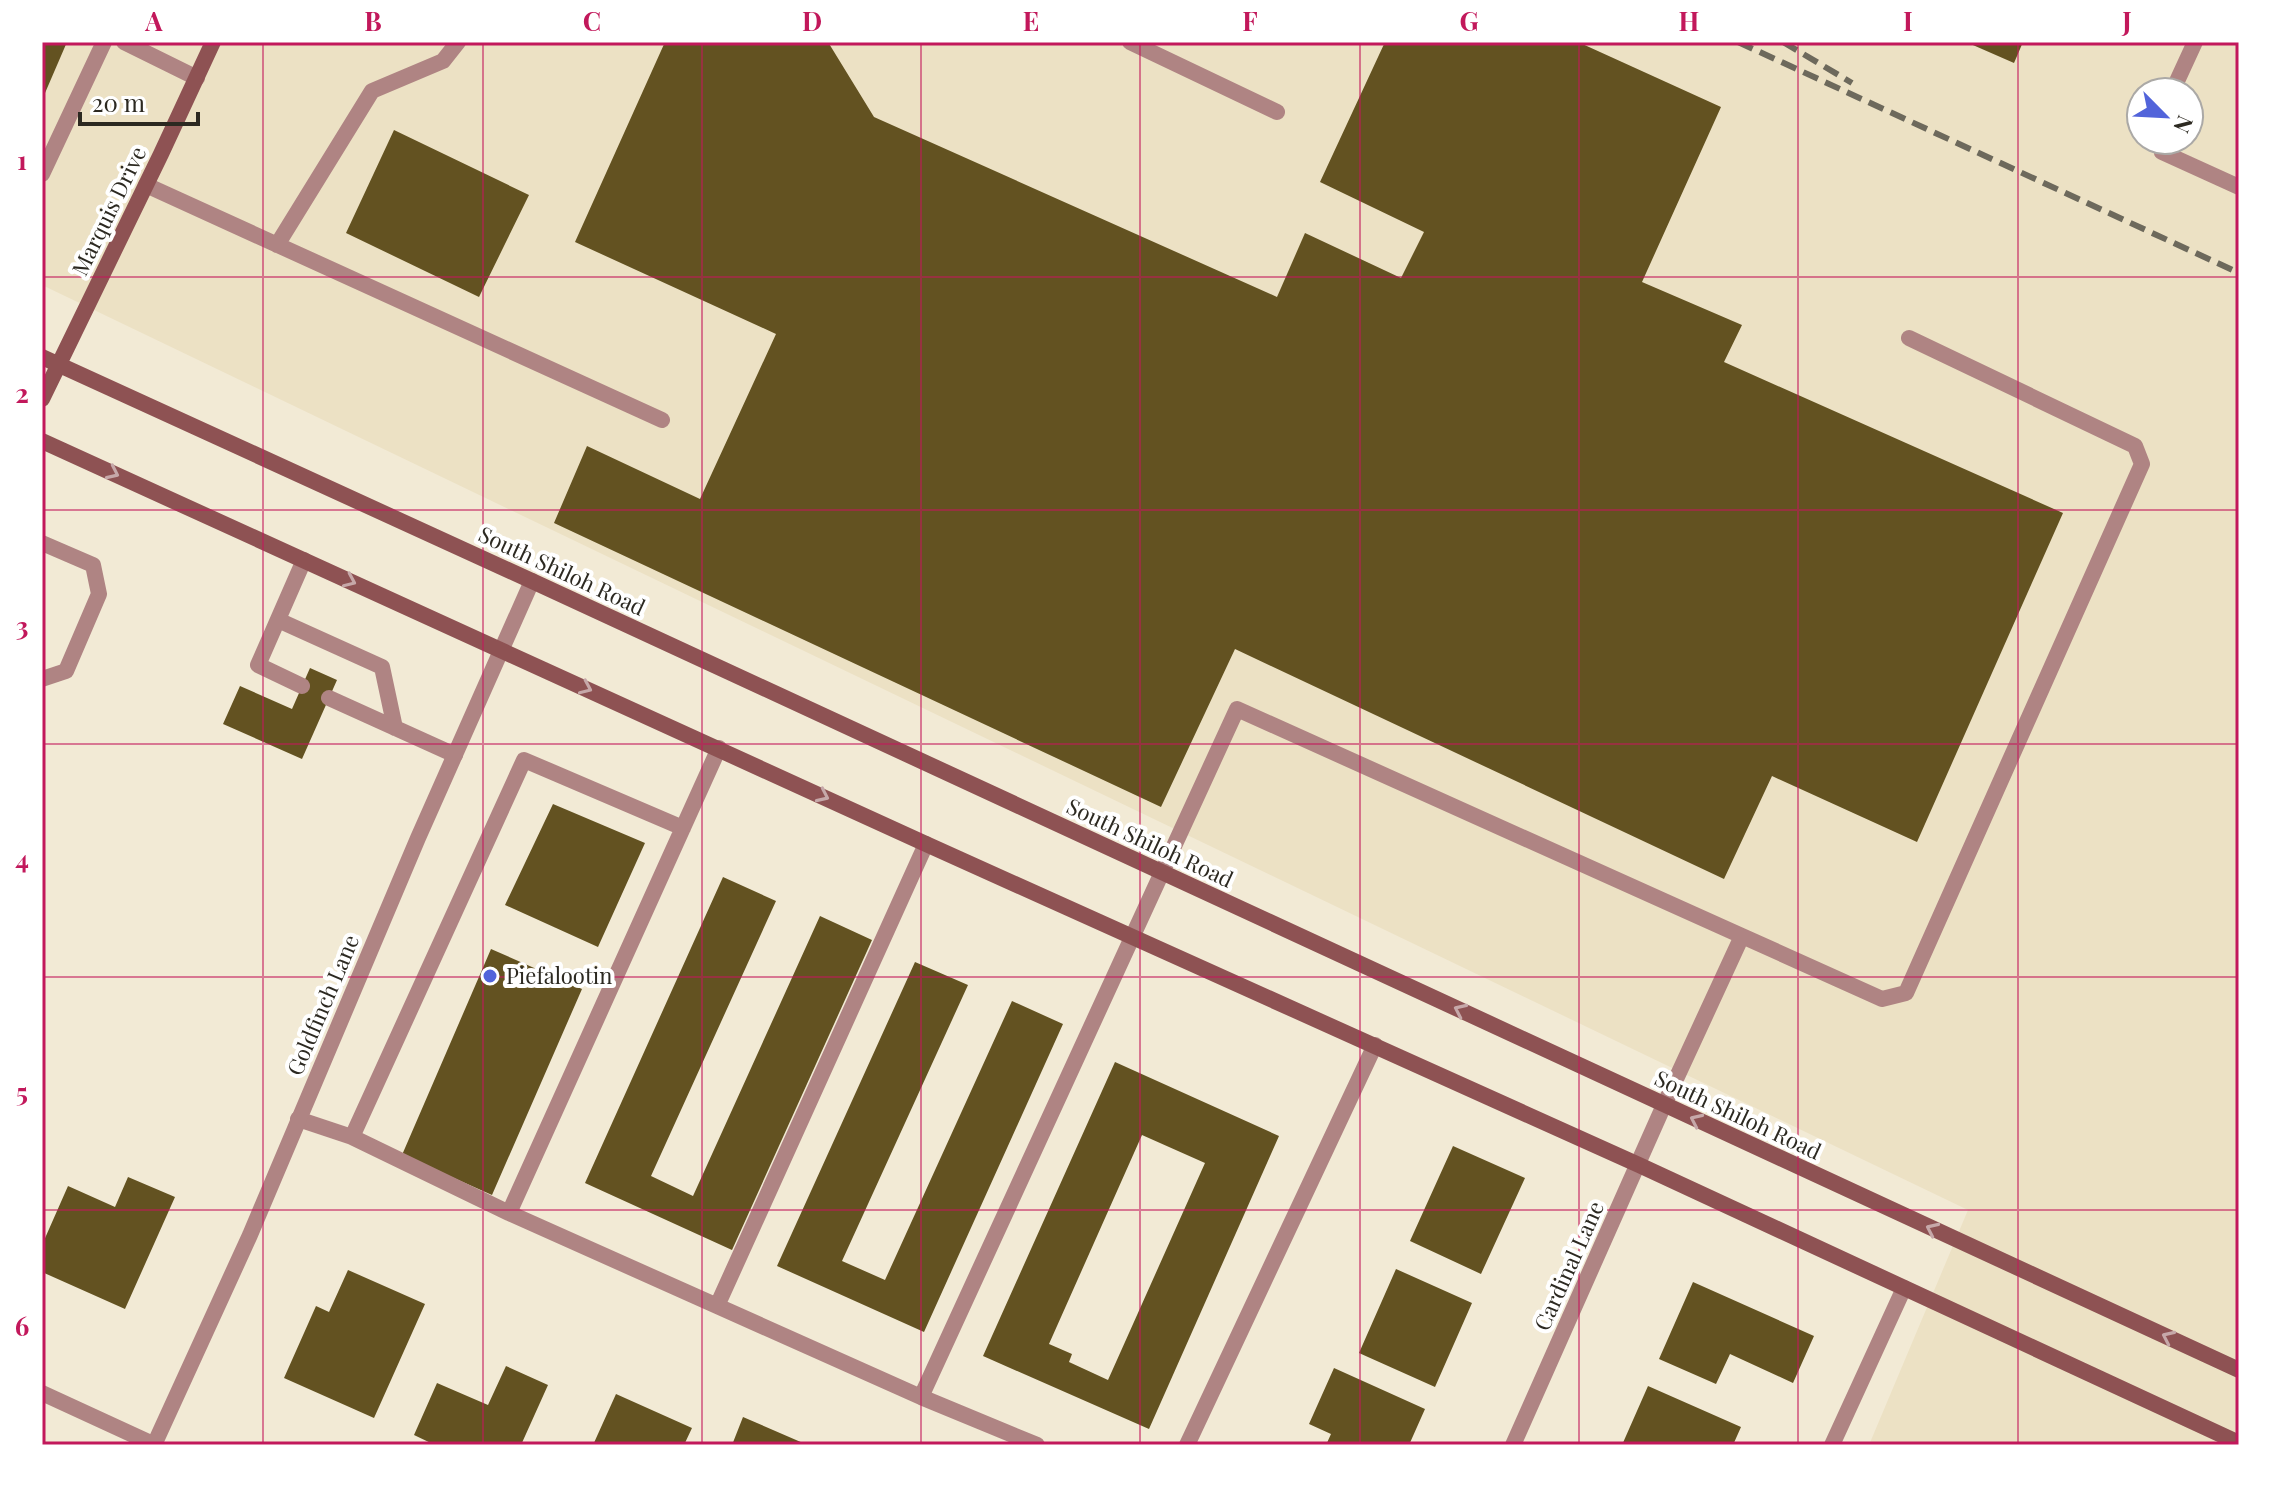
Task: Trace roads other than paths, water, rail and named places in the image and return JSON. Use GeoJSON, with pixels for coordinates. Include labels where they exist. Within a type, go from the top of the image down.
{"type":"FeatureCollection","features":[{"type":"Feature","properties":{"kind":"main road","name":"Marquis Drive"},"geometry":{"type":"LineString","coordinates":[[42,399],[50,361],[146,185],[213,42]]}},
{"type":"Feature","properties":{"kind":"main road","name":"South Shiloh Road"},"geometry":{"type":"LineString","coordinates":[[50,361],[2239,1370]]}},
{"type":"Feature","properties":{"kind":"main road"},"geometry":{"type":"LineString","coordinates":[[42,441],[1639,1165],[2239,1443]]}},
{"type":"Feature","properties":{"kind":"street"},"geometry":{"type":"LineString","coordinates":[[42,174],[104,42]]}},
{"type":"Feature","properties":{"kind":"street"},"geometry":{"type":"LineString","coordinates":[[124,42],[197,78]]}},
{"type":"Feature","properties":{"kind":"street"},"geometry":{"type":"LineString","coordinates":[[277,245],[372,91],[443,61],[458,42]]}},
{"type":"Feature","properties":{"kind":"street"},"geometry":{"type":"LineString","coordinates":[[1130,42],[1277,112]]}},
{"type":"Feature","properties":{"kind":"street"},"geometry":{"type":"LineString","coordinates":[[2179,76],[2195,42]]}},
{"type":"Feature","properties":{"kind":"street"},"geometry":{"type":"LineString","coordinates":[[2171,156],[2239,187]]}},
{"type":"Feature","properties":{"kind":"street"},"geometry":{"type":"LineString","coordinates":[[146,185],[662,420]]}},
{"type":"Feature","properties":{"kind":"street"},"geometry":{"type":"LineString","coordinates":[[921,1397],[1237,709],[1882,999],[1906,993],[2142,464],[2135,446],[1909,338]]}},
{"type":"Feature","properties":{"kind":"street"},"geometry":{"type":"LineString","coordinates":[[42,543],[93,565],[99,594],[66,671],[42,679]]}},
{"type":"Feature","properties":{"kind":"street"},"geometry":{"type":"LineString","coordinates":[[302,686],[258,665],[304,560]]}},
{"type":"Feature","properties":{"kind":"street","name":"Goldfinch Lane"},"geometry":{"type":"LineString","coordinates":[[154,1445],[250,1235],[532,581]]}},
{"type":"Feature","properties":{"kind":"street"},"geometry":{"type":"LineString","coordinates":[[278,620],[382,667],[395,728]]}},
{"type":"Feature","properties":{"kind":"street"},"geometry":{"type":"LineString","coordinates":[[329,698],[455,755]]}},
{"type":"Feature","properties":{"kind":"street"},"geometry":{"type":"LineString","coordinates":[[509,1213],[719,748]]}},
{"type":"Feature","properties":{"kind":"street"},"geometry":{"type":"LineString","coordinates":[[352,1137],[524,760],[683,828]]}},
{"type":"Feature","properties":{"kind":"street"},"geometry":{"type":"LineString","coordinates":[[717,1306],[926,844]]}},
{"type":"Feature","properties":{"kind":"street","name":"Cardinal Lane"},"geometry":{"type":"LineString","coordinates":[[1513,1445],[1742,936]]}},
{"type":"Feature","properties":{"kind":"street"},"geometry":{"type":"LineString","coordinates":[[1187,1445],[1375,1045]]}},
{"type":"Feature","properties":{"kind":"street"},"geometry":{"type":"LineString","coordinates":[[298,1119],[352,1137],[509,1213],[921,1397],[1037,1445]]}},
{"type":"Feature","properties":{"kind":"street"},"geometry":{"type":"LineString","coordinates":[[1832,1445],[1904,1288]]}},
{"type":"Feature","properties":{"kind":"street"},"geometry":{"type":"LineString","coordinates":[[42,1393],[154,1445]]}},
{"type":"Feature","properties":{"kind":"railway"},"geometry":{"type":"LineString","coordinates":[[1738,42],[2239,273]]}},
{"type":"Feature","properties":{"kind":"railway"},"geometry":{"type":"LineString","coordinates":[[1783,42],[1852,83]]}},
{"type":"Feature","properties":{"kind":"place","name":"Piefalootin"},"geometry":{"type":"Point","coordinates":[490,976]}}]}
